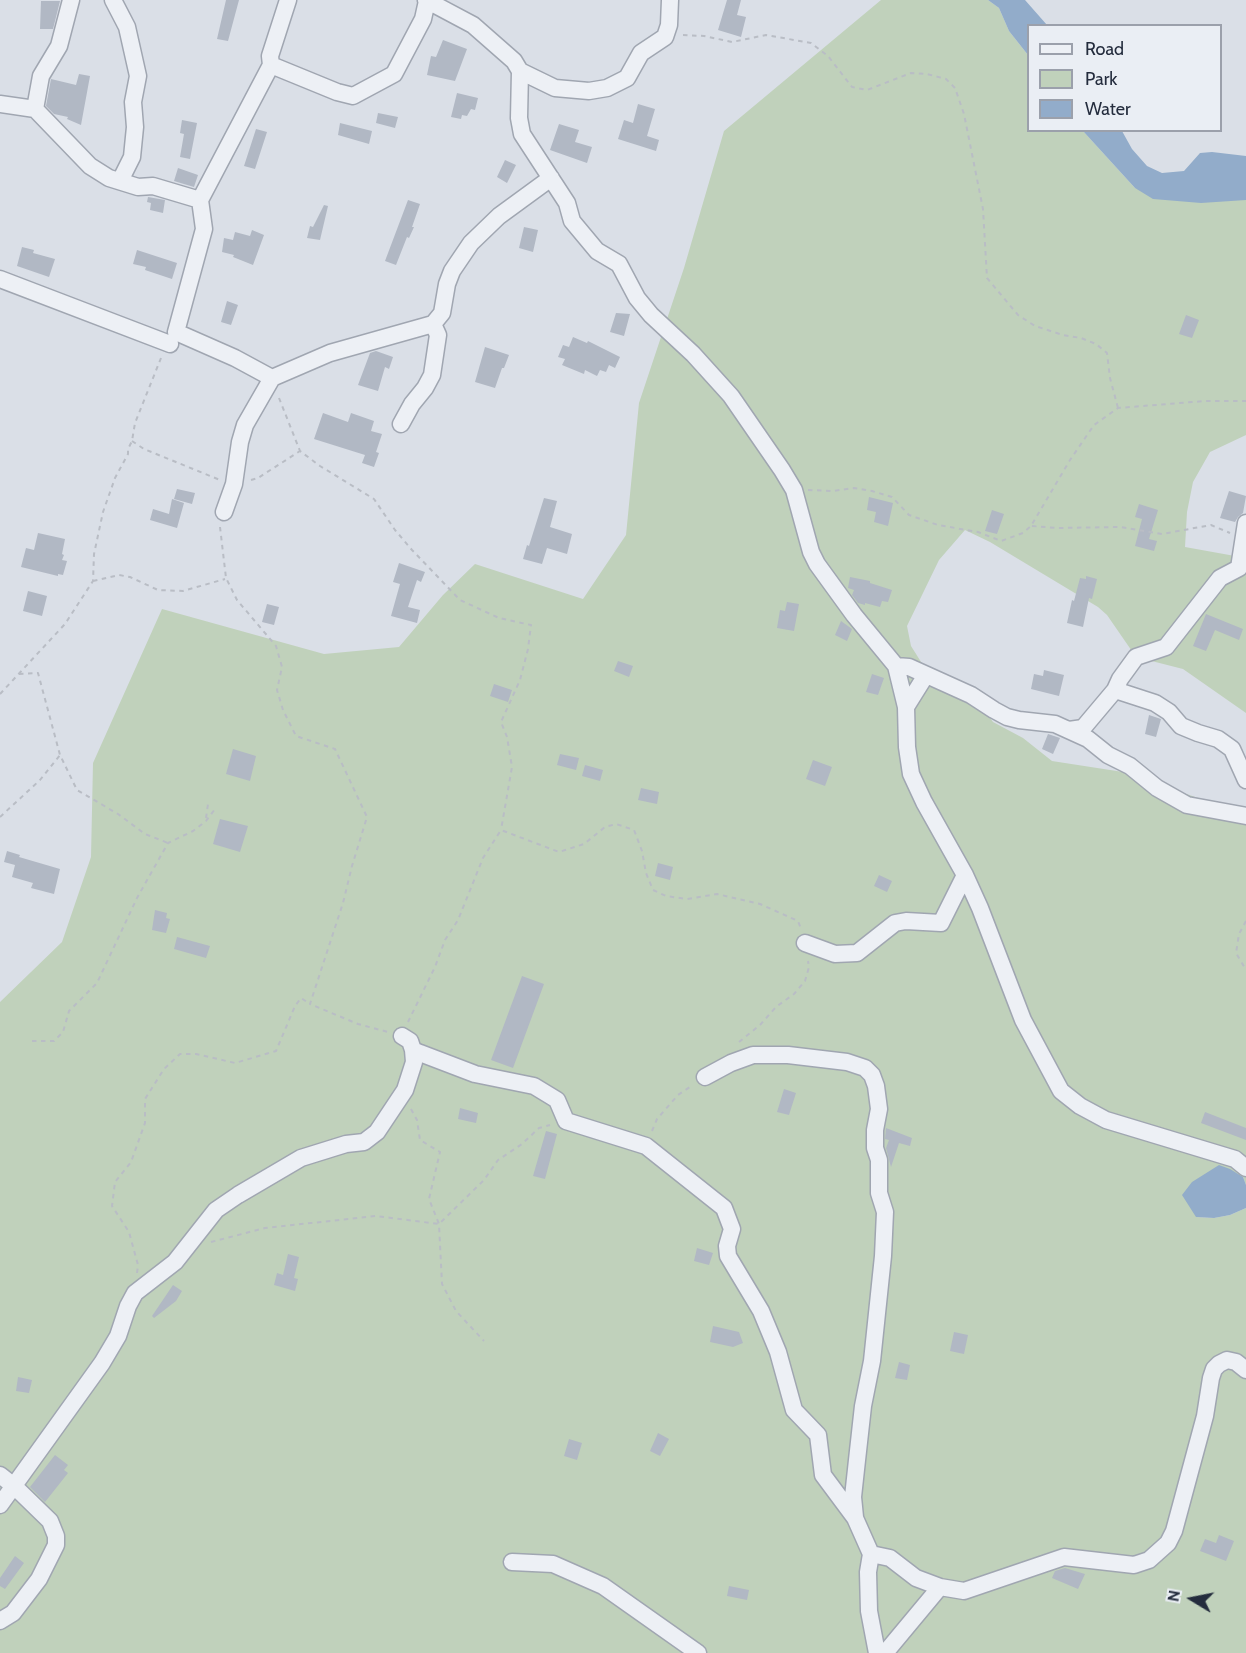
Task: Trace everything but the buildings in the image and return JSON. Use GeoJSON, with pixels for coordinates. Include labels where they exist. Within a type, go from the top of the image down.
{"type":"FeatureCollection","features":[{"type":"Feature","properties":{"kind":"street"},"geometry":{"type":"LineString","coordinates":[[35,109],[41,76],[59,46],[71,0]]}},
{"type":"Feature","properties":{"kind":"street"},"geometry":{"type":"LineString","coordinates":[[113,0],[127,27],[138,76],[133,102],[135,128],[132,157],[120,181]]}},
{"type":"Feature","properties":{"kind":"street"},"geometry":{"type":"LineString","coordinates":[[272,378],[235,358],[176,332],[204,229],[200,200],[272,65],[270,56],[288,0]]}},
{"type":"Feature","properties":{"kind":"street"},"geometry":{"type":"LineString","coordinates":[[272,65],[337,92],[353,96],[394,74],[423,19],[427,0],[473,25],[514,61],[519,71],[519,118],[522,134],[567,203],[572,221],[597,250],[619,264],[636,298],[693,354],[731,396],[794,490],[811,552],[817,564],[854,615],[896,666],[906,707],[907,747],[911,774],[924,802],[965,874],[1023,1020],[1061,1091],[1080,1106],[1106,1120],[1235,1159],[1246,1167]]}},
{"type":"Feature","properties":{"kind":"street"},"geometry":{"type":"LineString","coordinates":[[519,71],[555,88],[589,91],[607,88],[627,78],[641,53],[665,37],[669,25],[670,0]]}},
{"type":"Feature","properties":{"kind":"street"},"geometry":{"type":"LineString","coordinates":[[0,104],[35,109],[90,166],[109,178],[138,187],[153,186],[200,200]]}},
{"type":"Feature","properties":{"kind":"street"},"geometry":{"type":"LineString","coordinates":[[224,512],[234,484],[245,425],[272,378],[330,353],[433,324],[442,313],[452,271],[471,243],[499,216],[550,178]]}},
{"type":"Feature","properties":{"kind":"street"},"geometry":{"type":"LineString","coordinates":[[0,279],[170,344]]}},
{"type":"Feature","properties":{"kind":"street"},"geometry":{"type":"LineString","coordinates":[[401,424],[432,375],[438,335],[433,324]]}},
{"type":"Feature","properties":{"kind":"street"},"geometry":{"type":"LineString","coordinates":[[1069,730],[1083,728],[1114,690],[1136,657],[1166,647],[1220,578],[1239,568],[1245,531]]}},
{"type":"Feature","properties":{"kind":"street"},"geometry":{"type":"LineString","coordinates":[[896,666],[909,666],[971,695],[1007,717],[1055,724],[1088,739],[1108,755],[1130,766],[1157,788],[1187,806],[1246,816]]}},
{"type":"Feature","properties":{"kind":"street"},"geometry":{"type":"LineString","coordinates":[[906,707],[926,675]]}},
{"type":"Feature","properties":{"kind":"street"},"geometry":{"type":"LineString","coordinates":[[1114,690],[1155,703],[1168,712],[1181,726],[1198,734],[1218,739],[1232,749],[1246,780]]}},
{"type":"Feature","properties":{"kind":"street"},"geometry":{"type":"LineString","coordinates":[[805,943],[835,954],[857,953],[895,923],[906,921],[941,923],[965,874]]}},
{"type":"Feature","properties":{"kind":"street"},"geometry":{"type":"LineString","coordinates":[[0,1506],[102,1363],[118,1336],[135,1293],[175,1262],[216,1210],[301,1158],[346,1144],[364,1142],[377,1132],[405,1090],[414,1062],[410,1041],[402,1036]]}},
{"type":"Feature","properties":{"kind":"street"},"geometry":{"type":"LineString","coordinates":[[413,1050],[475,1074],[534,1086],[556,1100],[566,1121],[646,1146],[724,1208],[732,1229],[727,1246],[728,1256],[761,1311],[778,1352],[794,1410],[818,1435],[823,1475],[855,1518],[871,1554],[868,1572],[869,1611],[877,1653]]}},
{"type":"Feature","properties":{"kind":"street"},"geometry":{"type":"LineString","coordinates":[[705,1077],[731,1063],[753,1055],[788,1055],[847,1062],[865,1068],[872,1075],[876,1086],[879,1109],[875,1130],[875,1148],[879,1160],[879,1193],[885,1212],[883,1256],[872,1361],[863,1406],[853,1497],[855,1518]]}},
{"type":"Feature","properties":{"kind":"street"},"geometry":{"type":"LineString","coordinates":[[871,1554],[890,1558],[916,1578],[940,1587],[964,1591],[1064,1557],[1134,1565],[1149,1560],[1168,1543],[1174,1531],[1205,1416],[1214,1369],[1227,1360],[1236,1362],[1246,1370]]}},
{"type":"Feature","properties":{"kind":"street"},"geometry":{"type":"LineString","coordinates":[[0,1475],[14,1485],[50,1521],[56,1536],[56,1545],[39,1579],[13,1613],[0,1621]]}},
{"type":"Feature","properties":{"kind":"street"},"geometry":{"type":"LineString","coordinates":[[513,1562],[553,1564],[603,1586],[698,1653]]}},
{"type":"Feature","properties":{"kind":"street"},"geometry":{"type":"LineString","coordinates":[[885,1653],[940,1587]]}},
{"type":"Feature","properties":{"kind":"path"},"geometry":{"type":"LineString","coordinates":[[665,37],[704,36],[732,42],[766,35],[811,43],[828,56],[852,87],[867,90],[911,73],[946,79],[955,88],[968,132],[983,209],[987,278],[1018,315],[1035,326],[1081,338],[1096,344],[1107,353],[1110,378],[1119,408]]}},
{"type":"Feature","properties":{"kind":"path"},"geometry":{"type":"LineString","coordinates":[[0,694],[65,624],[93,581],[94,554],[103,512],[116,478],[129,454],[128,449],[135,423],[161,359],[170,344]]}},
{"type":"Feature","properties":{"kind":"path"},"geometry":{"type":"LineString","coordinates":[[135,1293],[138,1265],[129,1233],[112,1206],[115,1182],[131,1162],[145,1123],[145,1099],[164,1069],[180,1054],[196,1054],[236,1063],[276,1051],[295,1006],[301,998],[358,1024],[402,1036],[435,967],[445,940],[458,920],[483,858],[501,830],[512,767],[507,737],[501,722],[520,680],[531,625],[500,618],[460,600],[412,550],[374,499],[300,451],[272,378]]}},
{"type":"Feature","properties":{"kind":"path"},"geometry":{"type":"LineString","coordinates":[[794,490],[833,491],[854,488],[872,491],[892,497],[909,515],[938,525],[978,532],[1001,541],[1023,533],[1031,526],[1070,460],[1094,425],[1119,408],[1205,401],[1246,401]]}},
{"type":"Feature","properties":{"kind":"path"},"geometry":{"type":"LineString","coordinates":[[132,441],[144,449],[209,477],[234,484],[258,478],[300,451]]}},
{"type":"Feature","properties":{"kind":"path"},"geometry":{"type":"LineString","coordinates":[[224,512],[220,529],[226,579],[237,600],[276,646],[282,667],[277,690],[283,710],[296,736],[335,749],[367,817],[343,903],[310,1004]]}},
{"type":"Feature","properties":{"kind":"path"},"geometry":{"type":"LineString","coordinates":[[1031,526],[1121,527],[1162,534],[1211,525],[1245,531]]}},
{"type":"Feature","properties":{"kind":"path"},"geometry":{"type":"LineString","coordinates":[[93,581],[118,575],[130,577],[158,590],[183,591],[226,579]]}},
{"type":"Feature","properties":{"kind":"path"},"geometry":{"type":"LineString","coordinates":[[16,675],[38,673],[60,755],[77,790],[118,814],[145,834],[168,843]]}},
{"type":"Feature","properties":{"kind":"path"},"geometry":{"type":"LineString","coordinates":[[0,817],[40,780],[60,755]]}},
{"type":"Feature","properties":{"kind":"path"},"geometry":{"type":"LineString","coordinates":[[206,821],[208,804]]}},
{"type":"Feature","properties":{"kind":"path"},"geometry":{"type":"LineString","coordinates":[[32,1041],[54,1041],[63,1032],[69,1011],[97,983],[137,898],[168,843],[193,831],[206,821],[215,809]]}},
{"type":"Feature","properties":{"kind":"path"},"geometry":{"type":"LineString","coordinates":[[501,830],[560,852],[584,844],[605,827],[616,824],[634,830],[653,890],[666,896],[687,899],[717,894],[760,904],[798,921],[805,943],[808,967],[805,981],[794,994],[776,1007],[760,1025],[738,1043]]}},
{"type":"Feature","properties":{"kind":"path"},"geometry":{"type":"LineString","coordinates":[[1246,921],[1239,934],[1236,952],[1246,970]]}},
{"type":"Feature","properties":{"kind":"path"},"geometry":{"type":"LineString","coordinates":[[646,1146],[657,1119],[678,1095],[705,1077]]}},
{"type":"Feature","properties":{"kind":"path"},"geometry":{"type":"LineString","coordinates":[[410,1107],[417,1120],[420,1140],[440,1152],[429,1199],[439,1224],[442,1284],[456,1311],[484,1341]]}},
{"type":"Feature","properties":{"kind":"path"},"geometry":{"type":"LineString","coordinates":[[439,1224],[484,1180],[498,1160],[522,1144],[539,1128],[566,1121]]}},
{"type":"Feature","properties":{"kind":"path"},"geometry":{"type":"LineString","coordinates":[[207,1244],[265,1228],[376,1216],[439,1224]]}},
{"type":"Feature","properties":{"kind":"green space"},"geometry":{"type":"Polygon","coordinates":[[[881,0],[988,0],[999,8],[1009,31],[1027,54],[1027,132],[1084,132],[1135,188],[1246,200],[1246,435],[1210,452],[1193,482],[1187,512],[1185,547],[1246,558],[1246,713],[1183,669],[1136,657],[1107,615],[1098,607],[990,542],[965,530],[939,560],[907,626],[911,646],[928,673],[986,712],[993,722],[1023,738],[1052,761],[1123,772],[1224,807],[1246,811],[1246,1185],[1243,1177],[1196,1217],[1214,1218],[1230,1215],[1246,1208],[1246,1653],[0,1653],[0,1002],[62,942],[91,857],[93,763],[162,609],[324,654],[399,647],[443,595],[475,564],[583,599],[626,535],[639,403],[684,268],[724,131],[881,0]]]}},
{"type":"Feature","properties":{"kind":"water"},"geometry":{"type":"Polygon","coordinates":[[[988,0],[1025,0],[1046,24],[1027,24],[1027,54],[1009,31],[999,8],[988,0]]]}},
{"type":"Feature","properties":{"kind":"water"},"geometry":{"type":"Polygon","coordinates":[[[1084,132],[1123,132],[1132,149],[1147,166],[1162,173],[1184,171],[1200,153],[1246,156],[1246,200],[1201,203],[1153,199],[1135,188],[1084,132]]]}},
{"type":"Feature","properties":{"kind":"water"},"geometry":{"type":"Polygon","coordinates":[[[1219,1165],[1243,1177],[1246,1185],[1246,1208],[1230,1215],[1214,1218],[1196,1217],[1182,1195],[1192,1182],[1219,1165]]]}}]}
